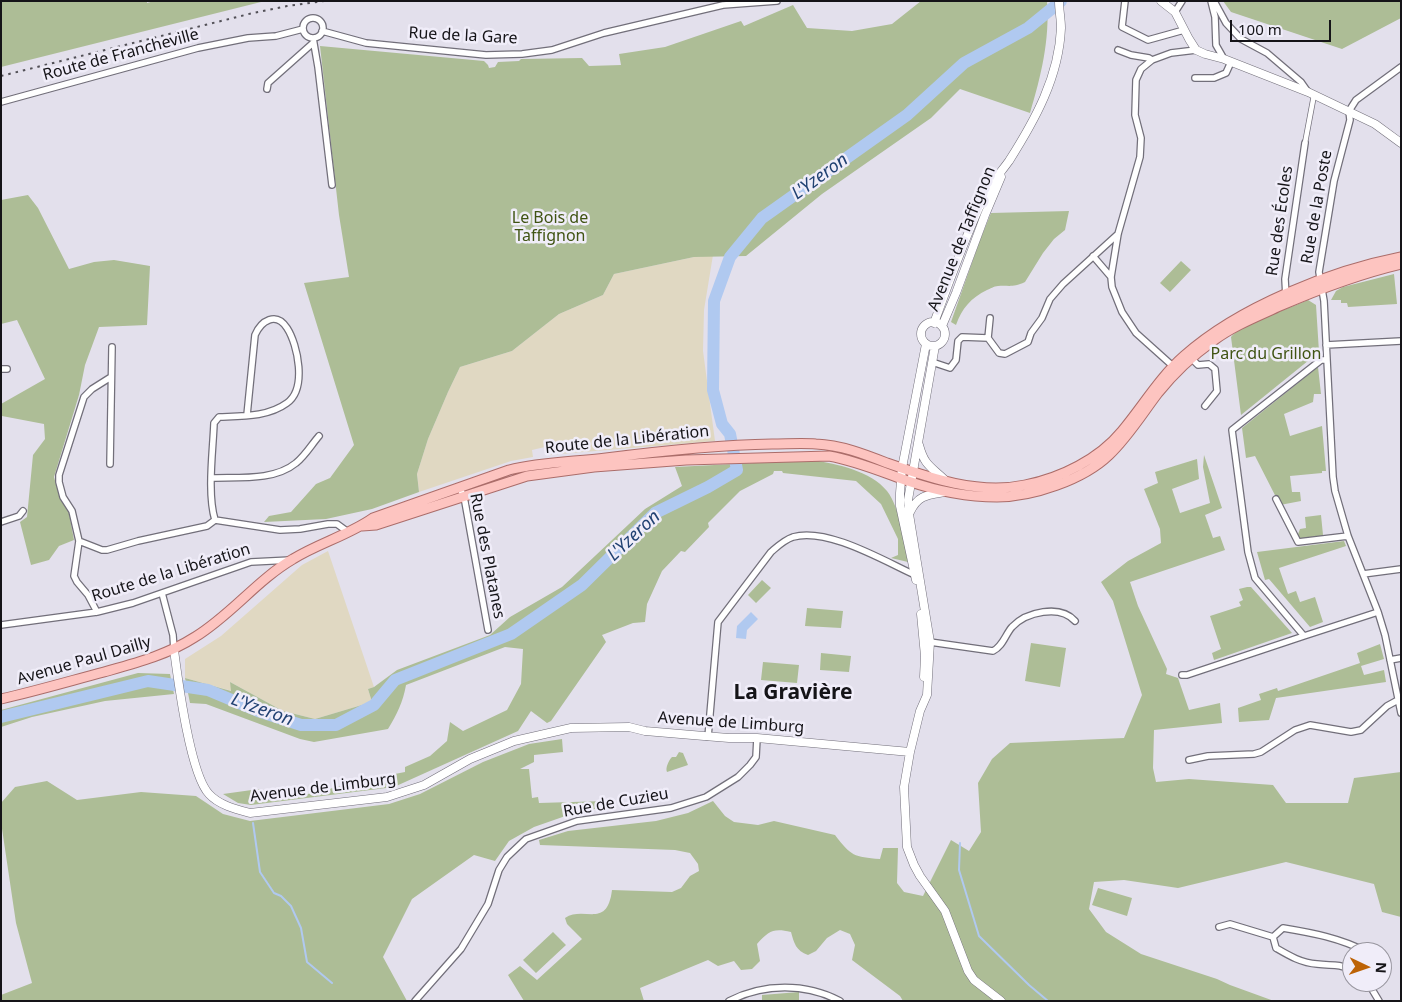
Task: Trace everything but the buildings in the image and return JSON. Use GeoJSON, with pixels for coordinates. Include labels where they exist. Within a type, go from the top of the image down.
{"type":"FeatureCollection","features":[{"type":"Feature","properties":{"kind":"main road"},"geometry":{"type":"LineString","coordinates":[[1098,459],[1117,446],[1175,368],[1189,355],[1226,331],[1287,299],[1321,284],[1340,272],[1401,257]]}},
{"type":"Feature","properties":{"kind":"main road"},"geometry":{"type":"LineString","coordinates":[[1321,284],[1340,281],[1401,264]]}},
{"type":"Feature","properties":{"kind":"main road","name":"Route de la Libération"},"geometry":{"type":"LineString","coordinates":[[174,650],[220,619],[291,560],[316,545],[362,526],[374,518],[525,466],[673,449],[748,444],[816,444],[848,449],[946,481],[980,488],[1005,488],[1052,477],[1098,459]]}},
{"type":"Feature","properties":{"kind":"main road","name":"Route de la Libération"},"geometry":{"type":"LineString","coordinates":[[362,526],[376,524],[527,476],[612,466],[715,458],[829,456],[845,458],[901,479],[946,492],[998,497],[1021,495],[1067,480],[1098,459]]}},
{"type":"Feature","properties":{"kind":"main road","name":"Avenue Paul Dailly"},"geometry":{"type":"LineString","coordinates":[[1,699],[104,672],[174,650]]}},
{"type":"Feature","properties":{"kind":"street","name":"Rue de la Gare"},"geometry":{"type":"LineString","coordinates":[[322,30],[366,43],[486,54],[522,54],[552,50],[604,33],[723,5],[777,1]]}},
{"type":"Feature","properties":{"kind":"street","name":"Avenue de Taffignon"},"geometry":{"type":"LineString","coordinates":[[938,324],[956,293],[985,215],[1008,162],[1047,93],[1058,55],[1061,28],[1059,1]]}},
{"type":"Feature","properties":{"kind":"street"},"geometry":{"type":"LineString","coordinates":[[1125,1],[1122,27],[1148,40],[1184,30]]}},
{"type":"Feature","properties":{"kind":"street"},"geometry":{"type":"LineString","coordinates":[[1161,1],[1174,12],[1196,50]]}},
{"type":"Feature","properties":{"kind":"street"},"geometry":{"type":"LineString","coordinates":[[1174,12],[1182,1]]}},
{"type":"Feature","properties":{"kind":"street"},"geometry":{"type":"LineString","coordinates":[[1195,78],[1214,78],[1226,73],[1228,61],[1216,45],[1213,1]]}},
{"type":"Feature","properties":{"kind":"street"},"geometry":{"type":"LineString","coordinates":[[1213,1],[1226,23],[1241,39],[1267,54],[1301,82],[1311,93],[1305,143]]}},
{"type":"Feature","properties":{"kind":"street"},"geometry":{"type":"LineString","coordinates":[[267,89],[268,83],[313,40],[319,36],[322,24],[315,18],[306,21],[303,29],[307,36],[313,40],[332,185]]}},
{"type":"Feature","properties":{"kind":"street","name":"Route de Francheville"},"geometry":{"type":"LineString","coordinates":[[1,102],[198,48],[248,38],[276,36],[303,29]]}},
{"type":"Feature","properties":{"kind":"street"},"geometry":{"type":"LineString","coordinates":[[1118,50],[1131,56],[1152,60]]}},
{"type":"Feature","properties":{"kind":"street"},"geometry":{"type":"LineString","coordinates":[[1175,368],[1136,334],[1122,312],[1112,287],[1111,277],[1118,234],[1140,157],[1141,138],[1135,115],[1136,80],[1141,69],[1152,60],[1171,54],[1196,50],[1311,93],[1375,124],[1401,143]]}},
{"type":"Feature","properties":{"kind":"street"},"geometry":{"type":"LineString","coordinates":[[1348,111],[1356,100],[1401,67]]}},
{"type":"Feature","properties":{"kind":"street","name":"Rue de la Poste"},"geometry":{"type":"LineString","coordinates":[[1348,111],[1350,120],[1330,203],[1319,272],[1324,302],[1333,477],[1335,491],[1348,536],[1378,612],[1401,713]]}},
{"type":"Feature","properties":{"kind":"street","name":"Rue des Écoles"},"geometry":{"type":"LineString","coordinates":[[1287,299],[1285,279],[1305,143]]}},
{"type":"Feature","properties":{"kind":"street"},"geometry":{"type":"LineString","coordinates":[[990,318],[988,338],[998,352],[1005,354],[1028,342],[1030,334],[1042,318],[1050,299],[1063,284],[1118,234]]}},
{"type":"Feature","properties":{"kind":"street"},"geometry":{"type":"LineString","coordinates":[[1093,256],[1111,277]]}},
{"type":"Feature","properties":{"kind":"street"},"geometry":{"type":"LineString","coordinates":[[215,520],[212,478],[214,423],[219,417],[260,415],[286,405],[297,390],[299,375],[298,359],[288,329],[277,320],[269,319],[262,322],[255,335],[248,415]]}},
{"type":"Feature","properties":{"kind":"street","name":"Avenue de Taffignon"},"geometry":{"type":"LineString","coordinates":[[915,575],[900,506],[902,468],[926,344],[922,338],[922,331],[925,326],[938,324]]}},
{"type":"Feature","properties":{"kind":"street","name":"Avenue de Taffignon"},"geometry":{"type":"LineString","coordinates":[[924,601],[908,500],[935,346],[944,340],[945,332],[938,324]]}},
{"type":"Feature","properties":{"kind":"street"},"geometry":{"type":"LineString","coordinates":[[932,362],[950,368],[956,360],[958,342],[962,337],[988,338]]}},
{"type":"Feature","properties":{"kind":"street"},"geometry":{"type":"LineString","coordinates":[[1326,345],[1401,341]]}},
{"type":"Feature","properties":{"kind":"street"},"geometry":{"type":"LineString","coordinates":[[926,344],[935,346]]}},
{"type":"Feature","properties":{"kind":"street"},"geometry":{"type":"LineString","coordinates":[[110,464],[112,347]]}},
{"type":"Feature","properties":{"kind":"street"},"geometry":{"type":"LineString","coordinates":[[1189,355],[1198,365],[1209,364],[1215,369],[1217,391],[1205,406]]}},
{"type":"Feature","properties":{"kind":"street"},"geometry":{"type":"LineString","coordinates":[[1304,636],[1255,578],[1248,552],[1232,430],[1321,360],[1327,360]]}},
{"type":"Feature","properties":{"kind":"street"},"geometry":{"type":"LineString","coordinates":[[97,612],[88,595],[74,576],[79,541],[72,511],[64,497],[59,482],[59,475],[84,397],[92,389],[112,377]]}},
{"type":"Feature","properties":{"kind":"street"},"geometry":{"type":"LineString","coordinates":[[212,478],[254,477],[278,472],[296,463],[320,436]]}},
{"type":"Feature","properties":{"kind":"street"},"geometry":{"type":"LineString","coordinates":[[918,440],[923,459],[946,481]]}},
{"type":"Feature","properties":{"kind":"street","name":"Rue des Platanes"},"geometry":{"type":"LineString","coordinates":[[460,487],[488,630]]}},
{"type":"Feature","properties":{"kind":"street"},"geometry":{"type":"LineString","coordinates":[[909,514],[918,499],[946,492]]}},
{"type":"Feature","properties":{"kind":"street"},"geometry":{"type":"LineString","coordinates":[[1276,500],[1298,542],[1348,536]]}},
{"type":"Feature","properties":{"kind":"street"},"geometry":{"type":"LineString","coordinates":[[1,522],[19,516],[23,511]]}},
{"type":"Feature","properties":{"kind":"street"},"geometry":{"type":"LineString","coordinates":[[79,541],[102,550],[107,550],[138,541],[207,526],[215,520],[280,530],[337,524],[348,532]]}},
{"type":"Feature","properties":{"kind":"street"},"geometry":{"type":"LineString","coordinates":[[708,737],[718,622],[771,552],[781,542],[805,535],[833,538],[915,575],[924,601],[930,642],[927,695],[920,711]]}},
{"type":"Feature","properties":{"kind":"street","name":"Route de la Libération"},"geometry":{"type":"LineString","coordinates":[[1,625],[97,612],[134,603],[251,562],[291,560]]}},
{"type":"Feature","properties":{"kind":"street"},"geometry":{"type":"LineString","coordinates":[[1363,574],[1401,569]]}},
{"type":"Feature","properties":{"kind":"street"},"geometry":{"type":"LineString","coordinates":[[915,575],[925,656],[920,711],[910,752],[904,794],[909,854],[920,876],[945,911],[968,971],[974,980],[1001,1001]]}},
{"type":"Feature","properties":{"kind":"street","name":"Avenue de Limburg"},"geometry":{"type":"LineString","coordinates":[[162,593],[173,635],[177,672],[188,734],[200,780],[209,794],[228,807],[250,813],[388,797],[424,784],[470,759],[514,741],[550,732],[592,727],[629,727],[708,737],[757,738],[910,752]]}},
{"type":"Feature","properties":{"kind":"street"},"geometry":{"type":"LineString","coordinates":[[930,642],[993,651],[998,649],[1011,627],[1029,615],[1049,611],[1065,613],[1075,621]]}},
{"type":"Feature","properties":{"kind":"street"},"geometry":{"type":"LineString","coordinates":[[1182,675],[1187,675],[1378,612]]}},
{"type":"Feature","properties":{"kind":"street"},"geometry":{"type":"LineString","coordinates":[[921,615],[930,642]]}},
{"type":"Feature","properties":{"kind":"street"},"geometry":{"type":"LineString","coordinates":[[1390,660],[1401,658]]}},
{"type":"Feature","properties":{"kind":"street"},"geometry":{"type":"LineString","coordinates":[[1189,760],[1208,756],[1261,752],[1295,730],[1310,725],[1351,732],[1360,730],[1386,706],[1398,700]]}},
{"type":"Feature","properties":{"kind":"street","name":"Rue de Cuzieu"},"geometry":{"type":"LineString","coordinates":[[415,1001],[461,949],[488,904],[499,870],[507,857],[526,840],[577,821],[671,808],[706,797],[738,777],[750,765],[756,757],[757,738]]}},
{"type":"Feature","properties":{"kind":"street"},"geometry":{"type":"LineString","coordinates":[[1219,927],[1230,924],[1273,937]]}},
{"type":"Feature","properties":{"kind":"street"},"geometry":{"type":"LineString","coordinates":[[1273,937],[1283,928],[1326,936],[1345,942]]}},
{"type":"Feature","properties":{"kind":"street"},"geometry":{"type":"LineString","coordinates":[[1273,937],[1276,948],[1293,958],[1315,964],[1342,966]]}},
{"type":"Feature","properties":{"kind":"street"},"geometry":{"type":"LineString","coordinates":[[729,1001],[754,991],[800,988],[818,991],[840,1001]]}},
{"type":"Feature","properties":{"kind":"street"},"geometry":{"type":"LineString","coordinates":[[818,991],[822,1001]]}},
{"type":"Feature","properties":{"kind":"shaded area"},"geometry":{"type":"Polygon","coordinates":[[[713,255],[704,310],[703,351],[715,441],[548,455],[545,447],[532,450],[533,457],[511,461],[419,492],[417,474],[428,439],[460,367],[512,351],[559,314],[603,295],[614,274],[694,257],[713,255]]]}},
{"type":"Feature","properties":{"kind":"shaded area"},"geometry":{"type":"Polygon","coordinates":[[[328,551],[374,687],[368,689],[372,702],[315,719],[283,711],[230,682],[232,691],[185,678],[185,659],[221,636],[302,565],[328,551]]]}},
{"type":"Feature","properties":{"kind":"green space"},"geometry":{"type":"Polygon","coordinates":[[[1,1],[147,1],[147,3],[154,1],[265,1],[1,67],[1,1]]]}},
{"type":"Feature","properties":{"kind":"green space","name":"Le Bois de Taffignon"},"geometry":{"type":"Polygon","coordinates":[[[921,1],[1047,1],[1048,15],[1044,58],[1030,113],[960,89],[931,118],[822,194],[746,256],[694,257],[614,274],[603,295],[559,314],[512,351],[460,367],[428,439],[417,474],[419,492],[372,509],[326,519],[264,522],[269,516],[291,512],[316,484],[330,478],[354,445],[304,283],[349,277],[339,215],[320,46],[484,61],[489,68],[495,67],[498,62],[519,61],[521,59],[582,58],[589,66],[621,65],[619,54],[665,47],[741,21],[744,26],[793,5],[807,28],[852,31],[892,24],[921,1]]]}},
{"type":"Feature","properties":{"kind":"green space"},"geometry":{"type":"Polygon","coordinates":[[[1223,1],[1401,1],[1401,18],[1342,49],[1231,12],[1223,1]]]}},
{"type":"Feature","properties":{"kind":"green space"},"geometry":{"type":"Polygon","coordinates":[[[28,195],[38,208],[69,269],[94,262],[114,260],[150,266],[147,325],[99,327],[85,365],[79,395],[54,477],[60,498],[69,513],[74,540],[59,546],[49,560],[31,565],[20,522],[27,517],[33,455],[45,439],[44,424],[2,416],[1,404],[45,379],[17,320],[1,324],[1,200],[28,195]]]}},
{"type":"Feature","properties":{"kind":"green space"},"geometry":{"type":"Polygon","coordinates":[[[1069,211],[1065,230],[1054,239],[1043,253],[1025,282],[1014,286],[997,286],[987,290],[976,296],[968,304],[961,313],[956,325],[951,322],[991,213],[1069,211]]]}},
{"type":"Feature","properties":{"kind":"green space"},"geometry":{"type":"Polygon","coordinates":[[[1181,261],[1191,270],[1170,292],[1160,283],[1181,261]]]}},
{"type":"Feature","properties":{"kind":"green space"},"geometry":{"type":"Polygon","coordinates":[[[1394,274],[1397,304],[1348,307],[1347,303],[1341,303],[1341,300],[1331,300],[1336,291],[1343,287],[1394,274]]]}},
{"type":"Feature","properties":{"kind":"green space","name":"Parc du Grillon"},"geometry":{"type":"Polygon","coordinates":[[[1308,300],[1316,305],[1319,352],[1241,415],[1231,337],[1236,332],[1255,322],[1308,300]]]}},
{"type":"Feature","properties":{"kind":"green space"},"geometry":{"type":"Polygon","coordinates":[[[1318,367],[1321,394],[1314,394],[1313,402],[1284,414],[1290,436],[1322,426],[1326,471],[1290,476],[1292,492],[1300,492],[1301,501],[1280,505],[1255,456],[1246,458],[1242,428],[1318,367]]]}},
{"type":"Feature","properties":{"kind":"green space"},"geometry":{"type":"Polygon","coordinates":[[[1204,455],[1222,508],[1205,515],[1213,538],[1220,536],[1225,550],[1130,582],[1138,606],[1167,669],[1166,674],[1178,678],[1189,710],[1220,703],[1222,723],[1154,730],[1153,768],[1156,782],[1189,779],[1273,785],[1286,803],[1348,803],[1354,778],[1401,772],[1401,917],[1382,912],[1374,884],[1286,862],[1178,888],[1124,880],[1094,882],[1089,909],[1106,932],[1141,954],[1217,979],[1274,1001],[903,1001],[900,996],[852,960],[855,945],[850,934],[840,930],[827,938],[816,951],[808,955],[798,949],[791,932],[780,930],[765,936],[757,944],[760,961],[752,969],[741,970],[734,961],[718,966],[708,960],[640,988],[644,1001],[524,1001],[508,975],[520,966],[537,980],[582,939],[567,924],[565,918],[572,915],[600,913],[609,902],[612,890],[672,892],[681,888],[690,876],[699,871],[698,864],[690,853],[675,850],[540,845],[539,840],[568,831],[656,821],[688,813],[713,801],[725,816],[734,822],[758,825],[774,821],[835,835],[849,851],[859,856],[880,859],[883,848],[898,848],[897,883],[904,892],[923,896],[951,840],[969,851],[981,832],[978,783],[992,759],[1010,743],[1124,738],[1142,695],[1113,601],[1101,582],[1128,561],[1161,543],[1160,529],[1144,489],[1158,483],[1155,472],[1197,459],[1199,479],[1172,489],[1180,513],[1210,503],[1203,467],[1204,455]]]}},
{"type":"Feature","properties":{"kind":"green space"},"geometry":{"type":"Polygon","coordinates":[[[813,460],[843,466],[863,473],[887,491],[898,515],[908,562],[891,558],[898,555],[898,539],[881,504],[856,481],[774,471],[773,474],[740,491],[708,523],[709,527],[685,552],[681,551],[662,571],[647,604],[645,622],[633,623],[602,635],[606,642],[551,721],[547,723],[531,711],[518,731],[394,787],[251,805],[238,803],[223,794],[259,789],[276,798],[315,793],[347,784],[354,784],[354,782],[405,772],[405,767],[430,756],[447,741],[450,722],[463,731],[507,710],[521,684],[523,649],[505,647],[406,685],[399,708],[388,729],[314,742],[300,739],[206,704],[190,703],[185,678],[231,691],[230,682],[283,711],[315,719],[372,702],[368,689],[374,687],[397,670],[490,635],[510,617],[562,587],[645,509],[682,486],[675,467],[813,460]]]}},
{"type":"Feature","properties":{"kind":"green space"},"geometry":{"type":"Polygon","coordinates":[[[1321,515],[1323,535],[1321,537],[1301,539],[1297,537],[1300,529],[1306,528],[1305,517],[1321,515]]]}},
{"type":"Feature","properties":{"kind":"green space"},"geometry":{"type":"Polygon","coordinates":[[[1344,541],[1346,546],[1279,568],[1288,594],[1296,591],[1300,602],[1315,597],[1323,622],[1310,627],[1269,579],[1265,580],[1257,552],[1344,541]]]}},
{"type":"Feature","properties":{"kind":"green space"},"geometry":{"type":"Polygon","coordinates":[[[762,580],[771,588],[756,603],[748,595],[762,580]]]}},
{"type":"Feature","properties":{"kind":"green space"},"geometry":{"type":"Polygon","coordinates":[[[1251,587],[1292,633],[1214,660],[1212,653],[1221,649],[1210,616],[1241,606],[1239,602],[1243,600],[1239,589],[1251,587]]]}},
{"type":"Feature","properties":{"kind":"green space"},"geometry":{"type":"Polygon","coordinates":[[[807,608],[843,611],[841,628],[805,626],[807,608]]]}},
{"type":"Feature","properties":{"kind":"green space"},"geometry":{"type":"Polygon","coordinates":[[[1031,643],[1066,648],[1060,687],[1025,681],[1031,643]]]}},
{"type":"Feature","properties":{"kind":"green space"},"geometry":{"type":"Polygon","coordinates":[[[1380,644],[1384,659],[1361,666],[1364,675],[1384,670],[1386,682],[1276,698],[1269,720],[1239,722],[1238,708],[1261,700],[1259,694],[1277,688],[1278,691],[1360,663],[1357,653],[1380,644]]]}},
{"type":"Feature","properties":{"kind":"green space"},"geometry":{"type":"Polygon","coordinates":[[[821,653],[851,656],[849,672],[820,670],[821,653]]]}},
{"type":"Feature","properties":{"kind":"green space"},"geometry":{"type":"Polygon","coordinates":[[[763,662],[799,665],[797,683],[761,680],[763,662]]]}},
{"type":"Feature","properties":{"kind":"green space"},"geometry":{"type":"Polygon","coordinates":[[[138,673],[170,674],[174,694],[105,701],[32,717],[1,727],[1,710],[138,673]]]}},
{"type":"Feature","properties":{"kind":"green space"},"geometry":{"type":"Polygon","coordinates":[[[562,739],[563,752],[534,755],[534,762],[520,769],[529,769],[532,798],[538,797],[539,803],[605,801],[605,807],[574,813],[534,827],[509,841],[495,861],[474,855],[412,899],[383,957],[407,1001],[1,1001],[1,995],[32,983],[16,923],[1,822],[1,803],[15,787],[47,781],[77,800],[141,792],[196,796],[223,814],[250,821],[389,804],[420,794],[483,762],[529,744],[562,739]]]}},
{"type":"Feature","properties":{"kind":"green space"},"geometry":{"type":"Polygon","coordinates":[[[679,752],[683,753],[688,765],[667,772],[670,760],[672,757],[676,757],[679,752]]]}},
{"type":"Feature","properties":{"kind":"green space"},"geometry":{"type":"Polygon","coordinates":[[[1098,888],[1132,898],[1127,916],[1092,905],[1098,888]]]}},
{"type":"Feature","properties":{"kind":"green space"},"geometry":{"type":"Polygon","coordinates":[[[553,932],[566,945],[536,973],[523,960],[553,932]]]}},
{"type":"Feature","properties":{"kind":"green space"},"geometry":{"type":"Polygon","coordinates":[[[799,992],[799,1001],[762,1001],[762,995],[799,992]]]}},
{"type":"Feature","properties":{"kind":"water"},"geometry":{"type":"Polygon","coordinates":[[[751,612],[758,619],[747,630],[746,639],[736,638],[737,626],[751,612]]]}},
{"type":"Feature","properties":{"kind":"waterway","name":"L'Yzeron"},"geometry":{"type":"LineString","coordinates":[[1,717],[148,681],[208,690],[258,711],[301,725],[336,725],[374,705],[395,680],[511,634],[582,585],[655,513],[708,487],[737,470],[730,434],[722,424],[713,390],[714,301],[730,257],[762,218],[907,115],[964,63],[1028,28],[1061,1]]}},
{"type":"Feature","properties":{"kind":"waterway"},"geometry":{"type":"LineString","coordinates":[[253,823],[260,872],[274,893],[281,896],[291,906],[301,928],[307,962],[332,983]]}},
{"type":"Feature","properties":{"kind":"waterway"},"geometry":{"type":"LineString","coordinates":[[960,843],[959,870],[979,936],[1048,1001]]}},
{"type":"Feature","properties":{"kind":"railway"},"geometry":{"type":"LineString","coordinates":[[1,76],[253,13],[324,1]]}},
{"type":"Feature","properties":{"kind":"district","name":"La Gravière"},"geometry":{"type":"Point","coordinates":[793,693]}}]}
